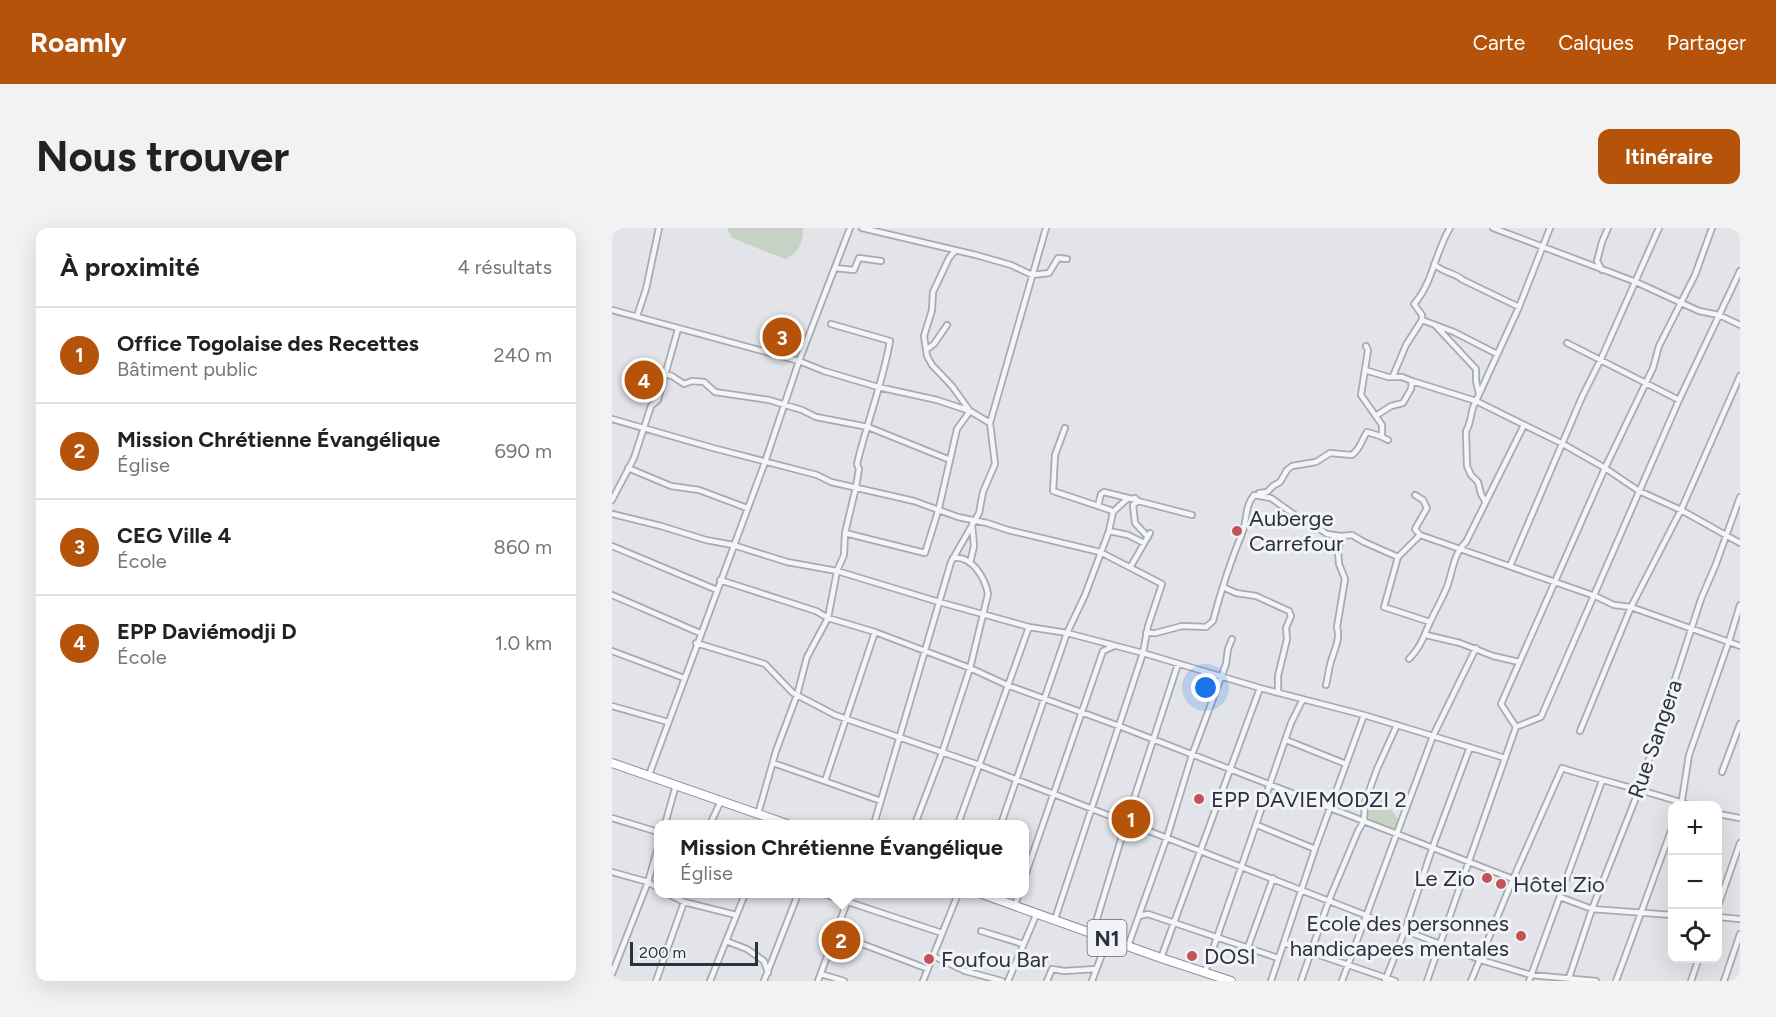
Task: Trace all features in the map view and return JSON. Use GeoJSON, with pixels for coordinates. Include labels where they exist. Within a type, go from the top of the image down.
{"type":"FeatureCollection","features":[{"type":"Feature","properties":{"kind":"highway"},"geometry":{"type":"LineString","coordinates":[[612,763],[758,814],[768,820]]}},
{"type":"Feature","properties":{"kind":"highway","name":"N1"},"geometry":{"type":"LineString","coordinates":[[994,898],[1228,981]]}},
{"type":"Feature","properties":{"kind":"street"},"geometry":{"type":"LineString","coordinates":[[638,316],[659,228]]}},
{"type":"Feature","properties":{"kind":"street"},"geometry":{"type":"LineString","coordinates":[[862,228],[976,255],[1032,275],[1049,273],[1058,258],[1067,259]]}},
{"type":"Feature","properties":{"kind":"street"},"geometry":{"type":"LineString","coordinates":[[875,820],[953,558],[974,522],[995,464],[990,423],[1046,228]]}},
{"type":"Feature","properties":{"kind":"street"},"geometry":{"type":"LineString","coordinates":[[1393,376],[1406,345],[1422,320],[1422,315],[1414,304],[1420,297],[1450,228]]}},
{"type":"Feature","properties":{"kind":"street"},"geometry":{"type":"LineString","coordinates":[[1493,228],[1636,282],[1699,311],[1719,315],[1740,325]]}},
{"type":"Feature","properties":{"kind":"street"},"geometry":{"type":"LineString","coordinates":[[1485,504],[1478,482],[1471,475],[1466,462],[1466,431],[1470,413],[1519,307],[1550,228]]}},
{"type":"Feature","properties":{"kind":"street"},"geometry":{"type":"LineString","coordinates":[[1602,270],[1597,261],[1608,228]]}},
{"type":"Feature","properties":{"kind":"street"},"geometry":{"type":"LineString","coordinates":[[1510,566],[1582,396],[1601,359],[1659,228]]}},
{"type":"Feature","properties":{"kind":"street"},"geometry":{"type":"LineString","coordinates":[[1516,727],[1501,704],[1605,468],[1647,382],[1659,346],[1695,275],[1712,228]]}},
{"type":"Feature","properties":{"kind":"street"},"geometry":{"type":"LineString","coordinates":[[649,776],[696,643],[765,462],[847,229]]}},
{"type":"Feature","properties":{"kind":"street"},"geometry":{"type":"LineString","coordinates":[[955,251],[949,258],[933,292],[932,310],[924,336],[927,356],[970,411]]}},
{"type":"Feature","properties":{"kind":"street"},"geometry":{"type":"LineString","coordinates":[[835,268],[854,270],[859,258],[880,261]]}},
{"type":"Feature","properties":{"kind":"street"},"geometry":{"type":"LineString","coordinates":[[1434,264],[1443,272],[1456,275],[1519,307]]}},
{"type":"Feature","properties":{"kind":"street"},"geometry":{"type":"LineString","coordinates":[[1427,981],[1442,944],[1516,727],[1541,717],[1679,400],[1740,271]]}},
{"type":"Feature","properties":{"kind":"street"},"geometry":{"type":"LineString","coordinates":[[612,310],[799,361],[878,387],[916,394],[970,411],[990,423]]}},
{"type":"Feature","properties":{"kind":"street"},"geometry":{"type":"LineString","coordinates":[[1422,320],[1454,332],[1497,354]]}},
{"type":"Feature","properties":{"kind":"street"},"geometry":{"type":"LineString","coordinates":[[758,814],[772,763],[797,695],[807,657],[828,618],[837,571],[844,555],[845,533],[856,487],[857,464],[886,364],[890,341],[831,324]]}},
{"type":"Feature","properties":{"kind":"street"},"geometry":{"type":"LineString","coordinates":[[927,349],[939,338],[947,325]]}},
{"type":"Feature","properties":{"kind":"street"},"geometry":{"type":"LineString","coordinates":[[1435,325],[1476,369],[1479,394]]}},
{"type":"Feature","properties":{"kind":"street"},"geometry":{"type":"LineString","coordinates":[[612,500],[634,458],[651,406],[658,400],[672,357],[672,346],[678,329]]}},
{"type":"Feature","properties":{"kind":"street"},"geometry":{"type":"LineString","coordinates":[[1567,343],[1679,400]]}},
{"type":"Feature","properties":{"kind":"street"},"geometry":{"type":"LineString","coordinates":[[1366,346],[1368,351],[1361,395],[1382,424],[1382,437]]}},
{"type":"Feature","properties":{"kind":"street"},"geometry":{"type":"LineString","coordinates":[[1365,370],[1388,377],[1402,376],[1476,401],[1563,444],[1640,491],[1681,510],[1740,543]]}},
{"type":"Feature","properties":{"kind":"street"},"geometry":{"type":"LineString","coordinates":[[665,374],[684,384],[692,381],[705,382],[715,392],[769,400],[816,417],[868,427],[950,460]]}},
{"type":"Feature","properties":{"kind":"street"},"geometry":{"type":"LineString","coordinates":[[1580,731],[1631,607],[1681,510],[1740,376]]}},
{"type":"Feature","properties":{"kind":"street"},"geometry":{"type":"LineString","coordinates":[[1377,416],[1391,406],[1403,403],[1411,389],[1412,381]]}},
{"type":"Feature","properties":{"kind":"street"},"geometry":{"type":"LineString","coordinates":[[845,533],[925,553],[939,508],[957,429],[970,411]]}},
{"type":"Feature","properties":{"kind":"street"},"geometry":{"type":"LineString","coordinates":[[612,419],[817,475],[831,482],[939,508],[974,522],[1100,552],[1162,584],[1146,633],[1143,653],[1055,919]]}},
{"type":"Feature","properties":{"kind":"street"},"geometry":{"type":"LineString","coordinates":[[1409,659],[1426,635],[1448,587],[1458,549],[1466,542],[1524,425]]}},
{"type":"Feature","properties":{"kind":"street"},"geometry":{"type":"LineString","coordinates":[[1065,428],[1055,455],[1053,490],[1113,512]]}},
{"type":"Feature","properties":{"kind":"street"},"geometry":{"type":"LineString","coordinates":[[1146,633],[1156,633],[1182,626],[1209,625],[1237,541],[1243,530],[1250,500],[1254,495],[1267,492],[1280,482],[1292,466],[1316,462],[1330,453],[1352,455],[1361,446],[1367,432],[1388,440]]}},
{"type":"Feature","properties":{"kind":"street"},"geometry":{"type":"LineString","coordinates":[[628,468],[671,486],[699,490],[747,508]]}},
{"type":"Feature","properties":{"kind":"street"},"geometry":{"type":"LineString","coordinates":[[1098,506],[1101,494],[1104,492],[1131,501],[1192,515]]}},
{"type":"Feature","properties":{"kind":"street"},"geometry":{"type":"LineString","coordinates":[[1254,495],[1271,498],[1327,534],[1352,535],[1398,557]]}},
{"type":"Feature","properties":{"kind":"street"},"geometry":{"type":"LineString","coordinates":[[1415,495],[1423,500],[1427,508],[1415,529],[1420,535],[1594,596],[1614,606],[1631,607],[1740,646]]}},
{"type":"Feature","properties":{"kind":"street","name":"Rue Sangera"},"geometry":{"type":"LineString","coordinates":[[1569,980],[1592,909],[1639,790],[1701,599],[1740,497]]}},
{"type":"Feature","properties":{"kind":"street"},"geometry":{"type":"LineString","coordinates":[[1003,820],[1018,780],[1043,698],[1067,633],[1085,595],[1109,531],[1113,512],[1131,501]]}},
{"type":"Feature","properties":{"kind":"street"},"geometry":{"type":"LineString","coordinates":[[1131,501],[1133,520],[1149,535],[1131,567]]}},
{"type":"Feature","properties":{"kind":"street"},"geometry":{"type":"LineString","coordinates":[[612,514],[706,540],[733,545],[787,562],[837,571],[1029,627],[1067,633],[1143,653],[1220,677],[1364,715],[1505,758]]}},
{"type":"Feature","properties":{"kind":"street"},"geometry":{"type":"LineString","coordinates":[[970,563],[974,546],[974,522]]}},
{"type":"Feature","properties":{"kind":"street"},"geometry":{"type":"LineString","coordinates":[[1109,531],[1128,535],[1144,543]]}},
{"type":"Feature","properties":{"kind":"street"},"geometry":{"type":"LineString","coordinates":[[1420,535],[1398,557],[1384,607],[1430,622]]}},
{"type":"Feature","properties":{"kind":"street"},"geometry":{"type":"LineString","coordinates":[[1326,685],[1337,644],[1339,632],[1337,627],[1344,590],[1345,579],[1338,551],[1341,536]]}},
{"type":"Feature","properties":{"kind":"street"},"geometry":{"type":"LineString","coordinates":[[612,546],[717,590]]}},
{"type":"Feature","properties":{"kind":"street"},"geometry":{"type":"LineString","coordinates":[[917,820],[970,668],[988,594],[986,582],[970,563],[961,558],[953,558]]}},
{"type":"Feature","properties":{"kind":"street"},"geometry":{"type":"LineString","coordinates":[[720,580],[926,650],[1007,685],[1119,726],[1513,879]]}},
{"type":"Feature","properties":{"kind":"street"},"geometry":{"type":"LineString","coordinates":[[1223,587],[1236,593],[1256,596],[1289,611],[1291,616],[1286,628],[1287,639],[1278,676],[1278,693]]}},
{"type":"Feature","properties":{"kind":"street"},"geometry":{"type":"LineString","coordinates":[[612,595],[700,633]]}},
{"type":"Feature","properties":{"kind":"street"},"geometry":{"type":"LineString","coordinates":[[1682,801],[1689,755],[1740,605]]}},
{"type":"Feature","properties":{"kind":"street"},"geometry":{"type":"LineString","coordinates":[[960,820],[1029,627]]}},
{"type":"Feature","properties":{"kind":"street"},"geometry":{"type":"LineString","coordinates":[[825,782],[875,632]]}},
{"type":"Feature","properties":{"kind":"street"},"geometry":{"type":"LineString","coordinates":[[1426,635],[1519,662]]}},
{"type":"Feature","properties":{"kind":"street"},"geometry":{"type":"LineString","coordinates":[[1128,946],[1167,837],[1192,755],[1226,664],[1232,639]]}},
{"type":"Feature","properties":{"kind":"street"},"geometry":{"type":"LineString","coordinates":[[1029,864],[1103,651],[1099,641]]}},
{"type":"Feature","properties":{"kind":"street"},"geometry":{"type":"LineString","coordinates":[[696,643],[765,664],[786,687],[834,715],[899,736],[1092,808],[1481,960],[1530,978],[1596,981]]}},
{"type":"Feature","properties":{"kind":"street"},"geometry":{"type":"LineString","coordinates":[[1103,651],[1114,646]]}},
{"type":"Feature","properties":{"kind":"street"},"geometry":{"type":"LineString","coordinates":[[1342,981],[1433,736],[1476,648]]}},
{"type":"Feature","properties":{"kind":"street"},"geometry":{"type":"LineString","coordinates":[[612,651],[684,678]]}},
{"type":"Feature","properties":{"kind":"street"},"geometry":{"type":"LineString","coordinates":[[1093,932],[1178,664]]}},
{"type":"Feature","properties":{"kind":"street"},"geometry":{"type":"LineString","coordinates":[[1161,958],[1260,688]]}},
{"type":"Feature","properties":{"kind":"street"},"geometry":{"type":"LineString","coordinates":[[1205,972],[1291,723],[1303,699]]}},
{"type":"Feature","properties":{"kind":"street"},"geometry":{"type":"LineString","coordinates":[[612,706],[668,722]]}},
{"type":"Feature","properties":{"kind":"street"},"geometry":{"type":"LineString","coordinates":[[1271,981],[1315,849],[1364,715]]}},
{"type":"Feature","properties":{"kind":"street"},"geometry":{"type":"LineString","coordinates":[[1722,772],[1740,724]]}},
{"type":"Feature","properties":{"kind":"street"},"geometry":{"type":"LineString","coordinates":[[1300,981],[1329,900],[1364,821],[1365,802],[1370,787],[1397,725]]}},
{"type":"Feature","properties":{"kind":"street"},"geometry":{"type":"LineString","coordinates":[[1286,740],[1346,764]]}},
{"type":"Feature","properties":{"kind":"street"},"geometry":{"type":"LineString","coordinates":[[1385,979],[1405,930],[1470,747]]}},
{"type":"Feature","properties":{"kind":"street"},"geometry":{"type":"LineString","coordinates":[[772,763],[881,801]]}},
{"type":"Feature","properties":{"kind":"street"},"geometry":{"type":"LineString","coordinates":[[1471,981],[1562,768],[1673,801]]}},
{"type":"Feature","properties":{"kind":"street"},"geometry":{"type":"LineString","coordinates":[[1530,978],[1602,781]]}},
{"type":"Feature","properties":{"kind":"street"},"geometry":{"type":"LineString","coordinates":[[666,820],[676,785]]}},
{"type":"Feature","properties":{"kind":"street"},"geometry":{"type":"LineString","coordinates":[[712,820],[721,801]]}},
{"type":"Feature","properties":{"kind":"street"},"geometry":{"type":"LineString","coordinates":[[1722,815],[1740,818]]}},
{"type":"Feature","properties":{"kind":"street"},"geometry":{"type":"LineString","coordinates":[[612,818],[654,831]]}},
{"type":"Feature","properties":{"kind":"street"},"geometry":{"type":"LineString","coordinates":[[1257,825],[1315,849]]}},
{"type":"Feature","properties":{"kind":"street"},"geometry":{"type":"LineString","coordinates":[[1616,981],[1668,839]]}},
{"type":"Feature","properties":{"kind":"street"},"geometry":{"type":"LineString","coordinates":[[1722,895],[1740,843]]}},
{"type":"Feature","properties":{"kind":"street"},"geometry":{"type":"LineString","coordinates":[[612,974],[654,862]]}},
{"type":"Feature","properties":{"kind":"street"},"geometry":{"type":"LineString","coordinates":[[612,872],[654,886]]}},
{"type":"Feature","properties":{"kind":"street"},"geometry":{"type":"LineString","coordinates":[[1248,947],[1273,878]]}},
{"type":"Feature","properties":{"kind":"street"},"geometry":{"type":"LineString","coordinates":[[1560,897],[1592,909],[1668,915]]}},
{"type":"Feature","properties":{"kind":"street"},"geometry":{"type":"LineString","coordinates":[[676,898],[736,915]]}},
{"type":"Feature","properties":{"kind":"street"},"geometry":{"type":"LineString","coordinates":[[711,981],[743,898]]}},
{"type":"Feature","properties":{"kind":"street"},"geometry":{"type":"LineString","coordinates":[[764,981],[796,898]]}},
{"type":"Feature","properties":{"kind":"street"},"geometry":{"type":"LineString","coordinates":[[838,898],[942,933]]}},
{"type":"Feature","properties":{"kind":"street"},"geometry":{"type":"LineString","coordinates":[[818,981],[849,898]]}},
{"type":"Feature","properties":{"kind":"street"},"geometry":{"type":"LineString","coordinates":[[923,981],[956,898]]}},
{"type":"Feature","properties":{"kind":"street"},"geometry":{"type":"LineString","coordinates":[[1015,905],[1018,898]]}},
{"type":"Feature","properties":{"kind":"street"},"geometry":{"type":"LineString","coordinates":[[656,981],[684,902]]}},
{"type":"Feature","properties":{"kind":"street"},"geometry":{"type":"LineString","coordinates":[[1008,981],[1037,913]]}},
{"type":"Feature","properties":{"kind":"street"},"geometry":{"type":"LineString","coordinates":[[1139,915],[1148,914],[1278,958]]}},
{"type":"Feature","properties":{"kind":"street"},"geometry":{"type":"LineString","coordinates":[[1722,917],[1740,919]]}},
{"type":"Feature","properties":{"kind":"street"},"geometry":{"type":"LineString","coordinates":[[981,931],[1023,944]]}},
{"type":"Feature","properties":{"kind":"street"},"geometry":{"type":"LineString","coordinates":[[836,934],[928,969]]}},
{"type":"Feature","properties":{"kind":"street"},"geometry":{"type":"LineString","coordinates":[[1724,981],[1740,934]]}},
{"type":"Feature","properties":{"kind":"street"},"geometry":{"type":"LineString","coordinates":[[1092,981],[1108,938]]}},
{"type":"Feature","properties":{"kind":"street"},"geometry":{"type":"LineString","coordinates":[[726,940],[747,949],[764,961],[768,973]]}},
{"type":"Feature","properties":{"kind":"street"},"geometry":{"type":"LineString","coordinates":[[1284,943],[1395,981]]}},
{"type":"Feature","properties":{"kind":"street"},"geometry":{"type":"LineString","coordinates":[[933,956],[965,971],[1002,981]]}},
{"type":"Feature","properties":{"kind":"street"},"geometry":{"type":"LineString","coordinates":[[1691,981],[1697,963]]}},
{"type":"Feature","properties":{"kind":"street"},"geometry":{"type":"LineString","coordinates":[[1047,981],[1052,969],[1064,971],[1096,969]]}},
{"type":"Feature","properties":{"kind":"street"},"geometry":{"type":"LineString","coordinates":[[821,974],[844,981]]}},
{"type":"Feature","properties":{"kind":"green space"},"geometry":{"type":"Polygon","coordinates":[[[727,228],[803,228],[799,247],[794,254],[785,259],[732,238],[727,228]]]}},
{"type":"Feature","properties":{"kind":"green space"},"geometry":{"type":"Polygon","coordinates":[[[1380,796],[1400,821],[1394,832],[1370,822],[1365,807],[1369,797],[1380,796]]]}},
{"type":"Feature","properties":{"kind":"place","name":"CEG Ville 4"},"geometry":{"type":"Point","coordinates":[782,337]}},
{"type":"Feature","properties":{"kind":"place","name":"EPP Daviémodji D"},"geometry":{"type":"Point","coordinates":[644,380]}},
{"type":"Feature","properties":{"kind":"place","name":"Auberge Carrefour"},"geometry":{"type":"Point","coordinates":[1237,531]}},
{"type":"Feature","properties":{"kind":"place","name":"EPP DAVIEMODZI 2"},"geometry":{"type":"Point","coordinates":[1199,799]}},
{"type":"Feature","properties":{"kind":"place","name":"Office Togolaise des Recettes"},"geometry":{"type":"Point","coordinates":[1131,819]}},
{"type":"Feature","properties":{"kind":"place","name":"Le Zio"},"geometry":{"type":"Point","coordinates":[1487,878]}},
{"type":"Feature","properties":{"kind":"place","name":"Hôtel Zio"},"geometry":{"type":"Point","coordinates":[1501,884]}},
{"type":"Feature","properties":{"kind":"place","name":"Ecole des personnes handicapees mentales"},"geometry":{"type":"Point","coordinates":[1521,936]}},
{"type":"Feature","properties":{"kind":"place","name":"Mission Chrétienne Évangélique"},"geometry":{"type":"Point","coordinates":[841,940]}},
{"type":"Feature","properties":{"kind":"place","name":"DOSI"},"geometry":{"type":"Point","coordinates":[1192,956]}},
{"type":"Feature","properties":{"kind":"place","name":"Foufou Bar"},"geometry":{"type":"Point","coordinates":[929,959]}}]}
